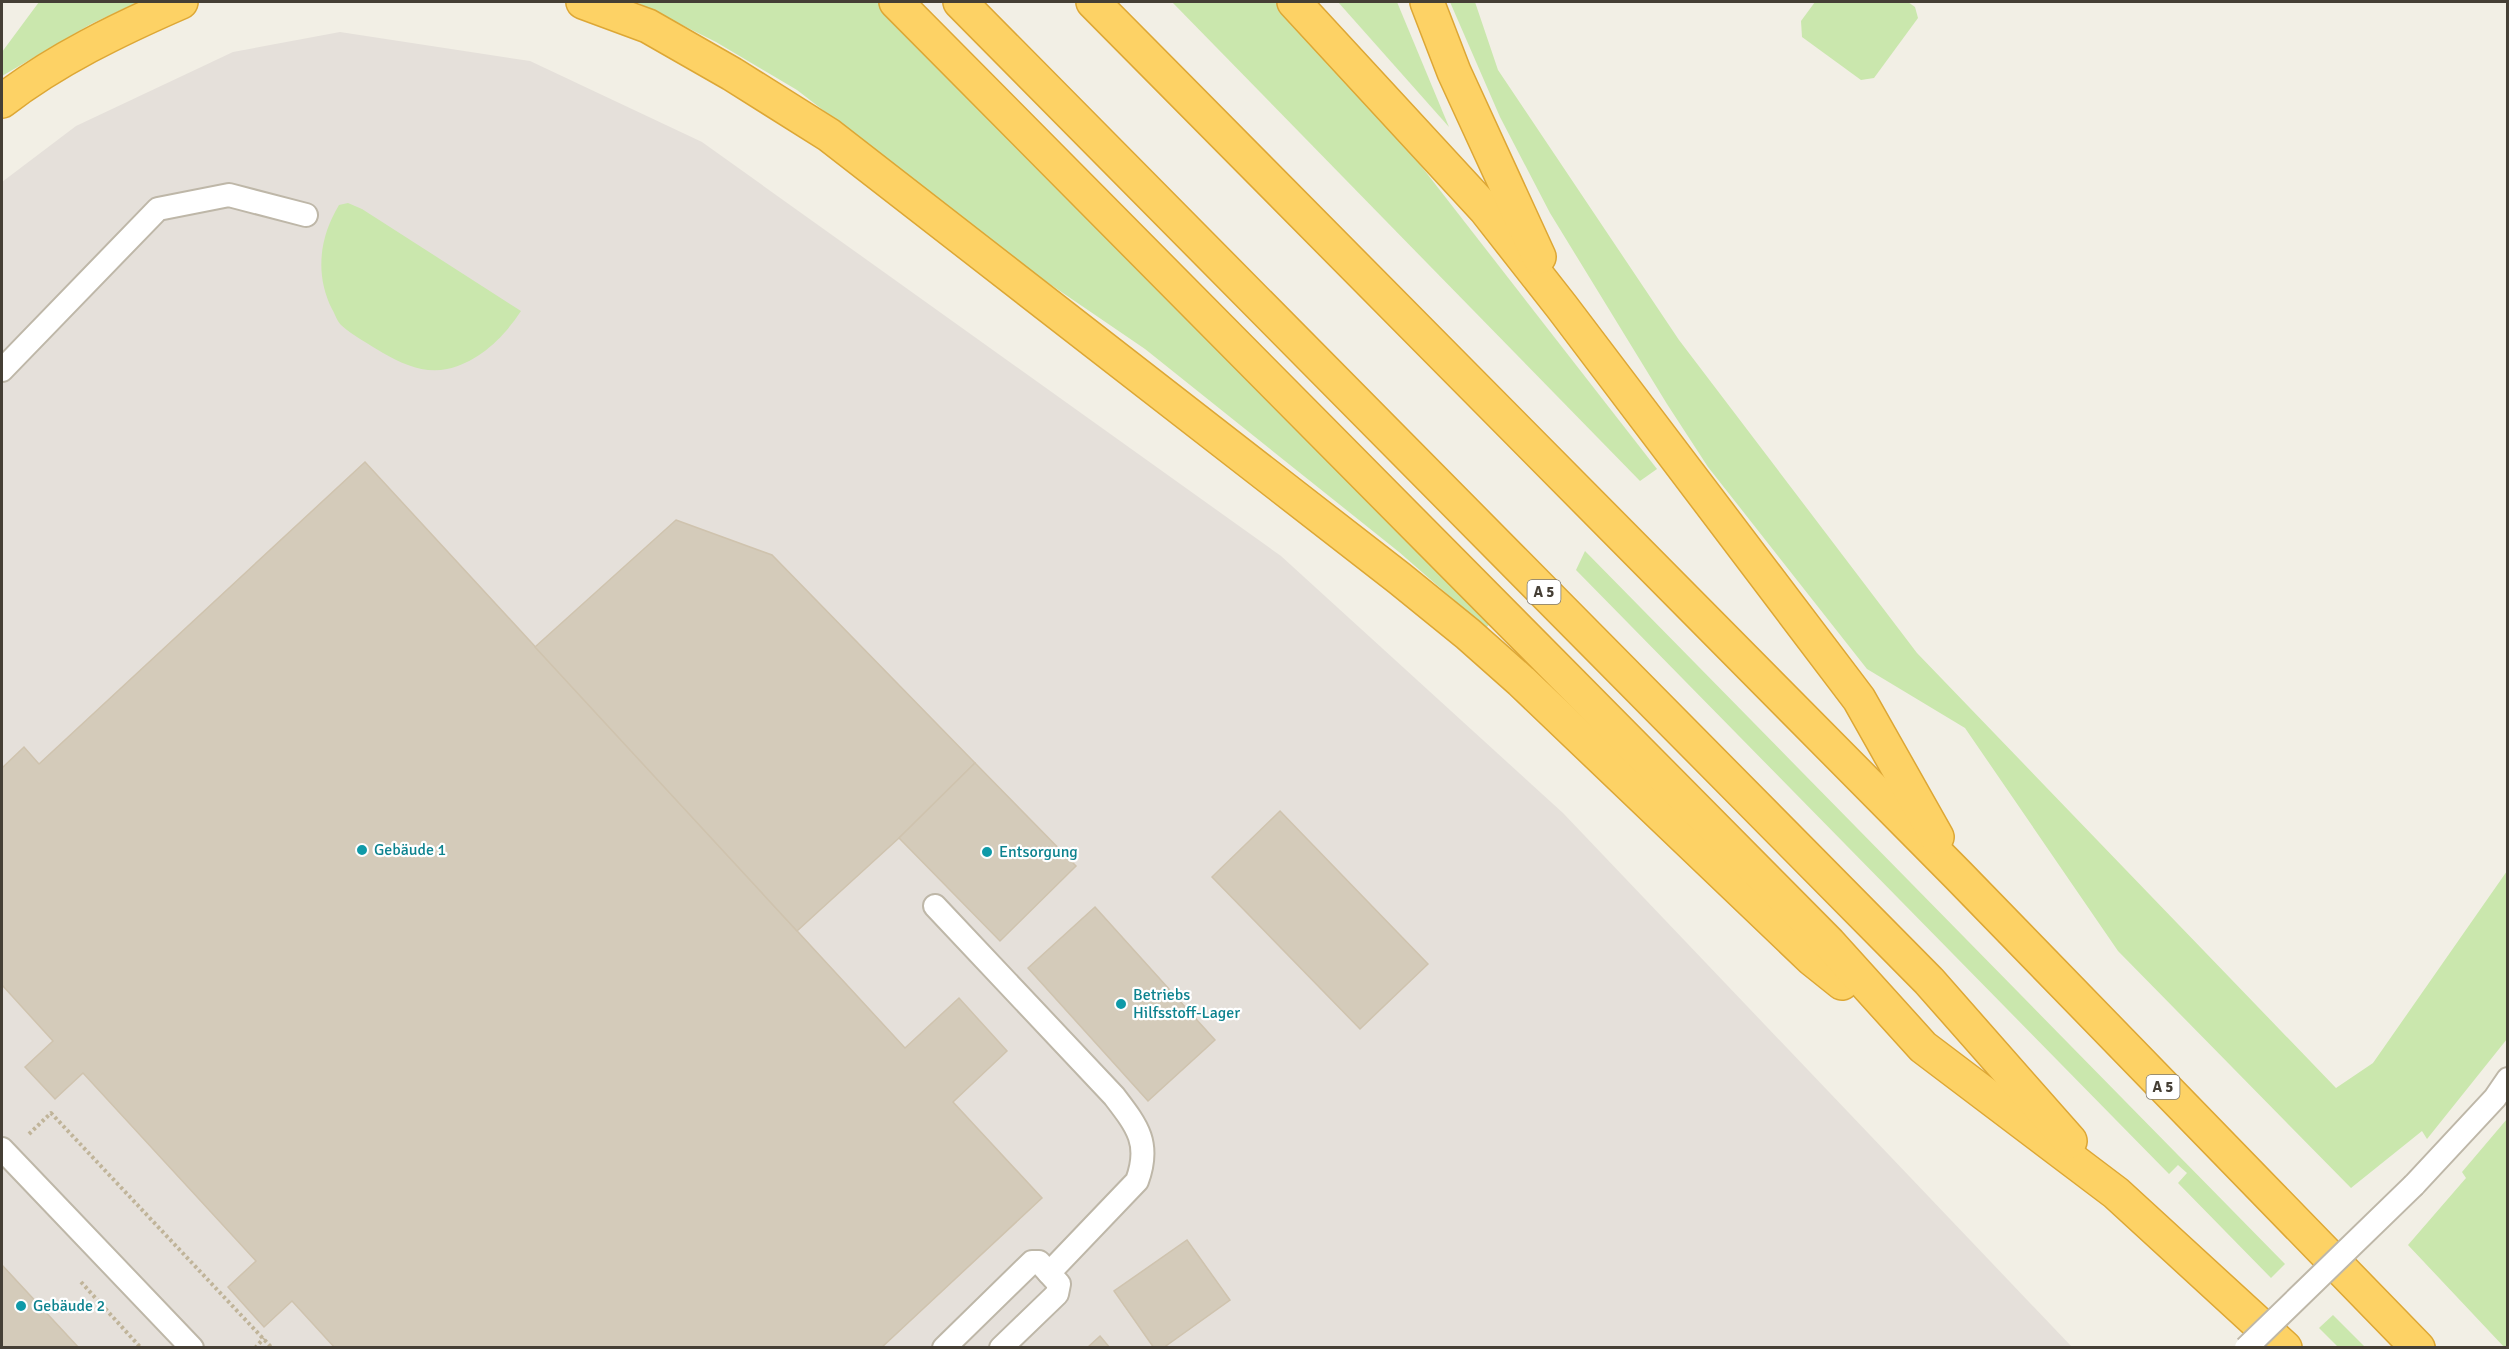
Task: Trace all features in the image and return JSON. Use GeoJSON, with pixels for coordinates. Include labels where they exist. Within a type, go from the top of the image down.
{"type":"FeatureCollection","features":[{"type":"Feature","properties":{"kind":"highway"},"geometry":{"type":"LineString","coordinates":[[2,101],[25,83],[75,54],[143,18],[181,2]]}},
{"type":"Feature","properties":{"kind":"highway"},"geometry":{"type":"LineString","coordinates":[[583,2],[648,26],[732,74],[829,135],[1400,578],[1521,681],[1812,959],[1923,1047],[2116,1193]]}},
{"type":"Feature","properties":{"kind":"highway"},"geometry":{"type":"LineString","coordinates":[[896,2],[1829,943],[1923,1047]]}},
{"type":"Feature","properties":{"kind":"highway","name":"A 5"},"geometry":{"type":"LineString","coordinates":[[960,2],[1929,981],[2116,1193],[2285,1347]]}},
{"type":"Feature","properties":{"kind":"highway","name":"A 5"},"geometry":{"type":"LineString","coordinates":[[1093,2],[1958,875],[2418,1347]]}},
{"type":"Feature","properties":{"kind":"highway"},"geometry":{"type":"LineString","coordinates":[[1294,2],[1485,209],[1562,307],[1858,699],[1958,875]]}},
{"type":"Feature","properties":{"kind":"highway"},"geometry":{"type":"LineString","coordinates":[[1427,2],[1454,72],[1562,307]]}},
{"type":"Feature","properties":{"kind":"lane"},"geometry":{"type":"LineString","coordinates":[[2,369],[158,209],[229,195],[306,215]]}},
{"type":"Feature","properties":{"kind":"lane"},"geometry":{"type":"LineString","coordinates":[[935,906],[1114,1096],[1135,1124],[1143,1145],[1143,1164],[1137,1181],[1049,1273]]}},
{"type":"Feature","properties":{"kind":"lane"},"geometry":{"type":"LineString","coordinates":[[2246,1347],[2414,1185],[2495,1098],[2508,1078]]}},
{"type":"Feature","properties":{"kind":"lane"},"geometry":{"type":"LineString","coordinates":[[2,1149],[192,1347]]}},
{"type":"Feature","properties":{"kind":"lane"},"geometry":{"type":"LineString","coordinates":[[944,1347],[1032,1262],[1039,1262],[1059,1284],[1057,1294],[1001,1347]]}},
{"type":"Feature","properties":{"kind":"path"},"geometry":{"type":"LineString","coordinates":[[51,1113],[272,1347]]}},
{"type":"Feature","properties":{"kind":"path"},"geometry":{"type":"LineString","coordinates":[[255,1347],[264,1338]]}},
{"type":"Feature","properties":{"kind":"shaded area"},"geometry":{"type":"Polygon","coordinates":[[[340,32],[530,61],[702,142],[1281,556],[1563,813],[2072,1347],[2,1348],[2,182],[76,126],[233,52],[340,32]]]}},
{"type":"Feature","properties":{"kind":"green space"},"geometry":{"type":"Polygon","coordinates":[[[39,2],[138,2],[91,24],[2,76],[2,52],[39,2]]]}},
{"type":"Feature","properties":{"kind":"green space"},"geometry":{"type":"Polygon","coordinates":[[[636,2],[881,2],[1493,620],[1486,628],[1399,552],[1145,349],[1003,252],[950,208],[797,90],[716,42],[636,2]]]}},
{"type":"Feature","properties":{"kind":"green space"},"geometry":{"type":"Polygon","coordinates":[[[1172,2],[1277,2],[1411,153],[1657,469],[1640,481],[1172,2]]]}},
{"type":"Feature","properties":{"kind":"green space"},"geometry":{"type":"Polygon","coordinates":[[[1338,2],[1397,2],[1449,127],[1338,2]]]}},
{"type":"Feature","properties":{"kind":"green space"},"geometry":{"type":"Polygon","coordinates":[[[1450,2],[1475,2],[1498,70],[1679,340],[1917,653],[2336,1088],[2373,1063],[2507,871],[2507,1039],[2427,1139],[2422,1131],[2351,1188],[2118,951],[1965,728],[1867,669],[1708,467],[1667,404],[1550,213],[1500,117],[1450,2]]]}},
{"type":"Feature","properties":{"kind":"green space"},"geometry":{"type":"Polygon","coordinates":[[[1815,2],[1908,2],[1915,7],[1918,18],[1874,78],[1861,80],[1802,37],[1801,21],[1815,2]]]}},
{"type":"Feature","properties":{"kind":"green space"},"geometry":{"type":"Polygon","coordinates":[[[348,203],[362,209],[521,311],[490,347],[470,361],[447,369],[430,370],[414,367],[390,357],[361,340],[338,322],[327,296],[321,270],[327,230],[339,205],[348,203]]]}},
{"type":"Feature","properties":{"kind":"green space"},"geometry":{"type":"Polygon","coordinates":[[[1585,551],[2285,1264],[2271,1278],[2178,1183],[2187,1173],[2178,1165],[2169,1174],[1576,570],[1585,551]]]}},
{"type":"Feature","properties":{"kind":"green space"},"geometry":{"type":"Polygon","coordinates":[[[2507,1119],[2508,1347],[2505,1348],[2408,1245],[2466,1178],[2462,1172],[2507,1119]]]}},
{"type":"Feature","properties":{"kind":"green space"},"geometry":{"type":"Polygon","coordinates":[[[2333,1315],[2365,1347],[2338,1347],[2319,1328],[2333,1315]]]}},
{"type":"Feature","properties":{"kind":"building","name":"Gebäude 1"},"geometry":{"type":"Polygon","coordinates":[[[365,462],[905,1048],[959,998],[1007,1051],[953,1102],[1042,1198],[881,1348],[335,1348],[292,1301],[264,1327],[228,1287],[256,1261],[83,1073],[55,1099],[25,1067],[53,1041],[2,985],[2,768],[24,747],[39,764],[365,462]]]}},
{"type":"Feature","properties":{"kind":"building"},"geometry":{"type":"Polygon","coordinates":[[[676,520],[772,555],[975,763],[899,838],[797,931],[535,647],[676,520]]]}},
{"type":"Feature","properties":{"kind":"building","name":"Entsorgung"},"geometry":{"type":"Polygon","coordinates":[[[975,763],[1076,866],[1000,941],[899,838],[975,763]]]}},
{"type":"Feature","properties":{"kind":"building"},"geometry":{"type":"Polygon","coordinates":[[[1280,811],[1428,964],[1360,1029],[1212,877],[1280,811]]]}},
{"type":"Feature","properties":{"kind":"building","name":"Betriebs Hilfsstoff-Lager"},"geometry":{"type":"Polygon","coordinates":[[[1095,907],[1215,1040],[1148,1101],[1028,968],[1095,907]]]}},
{"type":"Feature","properties":{"kind":"building"},"geometry":{"type":"Polygon","coordinates":[[[1187,1240],[1230,1300],[1163,1348],[1154,1348],[1114,1291],[1187,1240]]]}},
{"type":"Feature","properties":{"kind":"building","name":"Gebäude 2"},"geometry":{"type":"Polygon","coordinates":[[[2,1265],[79,1348],[2,1348],[2,1265]]]}},
{"type":"Feature","properties":{"kind":"building"},"geometry":{"type":"Polygon","coordinates":[[[1100,1336],[1110,1348],[1087,1348],[1100,1336]]]}},
{"type":"Feature","properties":{"kind":"place","name":"Gebäude 1"},"geometry":{"type":"Point","coordinates":[362,850]}},
{"type":"Feature","properties":{"kind":"place","name":"Entsorgung"},"geometry":{"type":"Point","coordinates":[987,852]}},
{"type":"Feature","properties":{"kind":"place","name":"Betriebs Hilfsstoff-Lager"},"geometry":{"type":"Point","coordinates":[1121,1004]}},
{"type":"Feature","properties":{"kind":"place","name":"Gebäude 2"},"geometry":{"type":"Point","coordinates":[21,1306]}}]}
